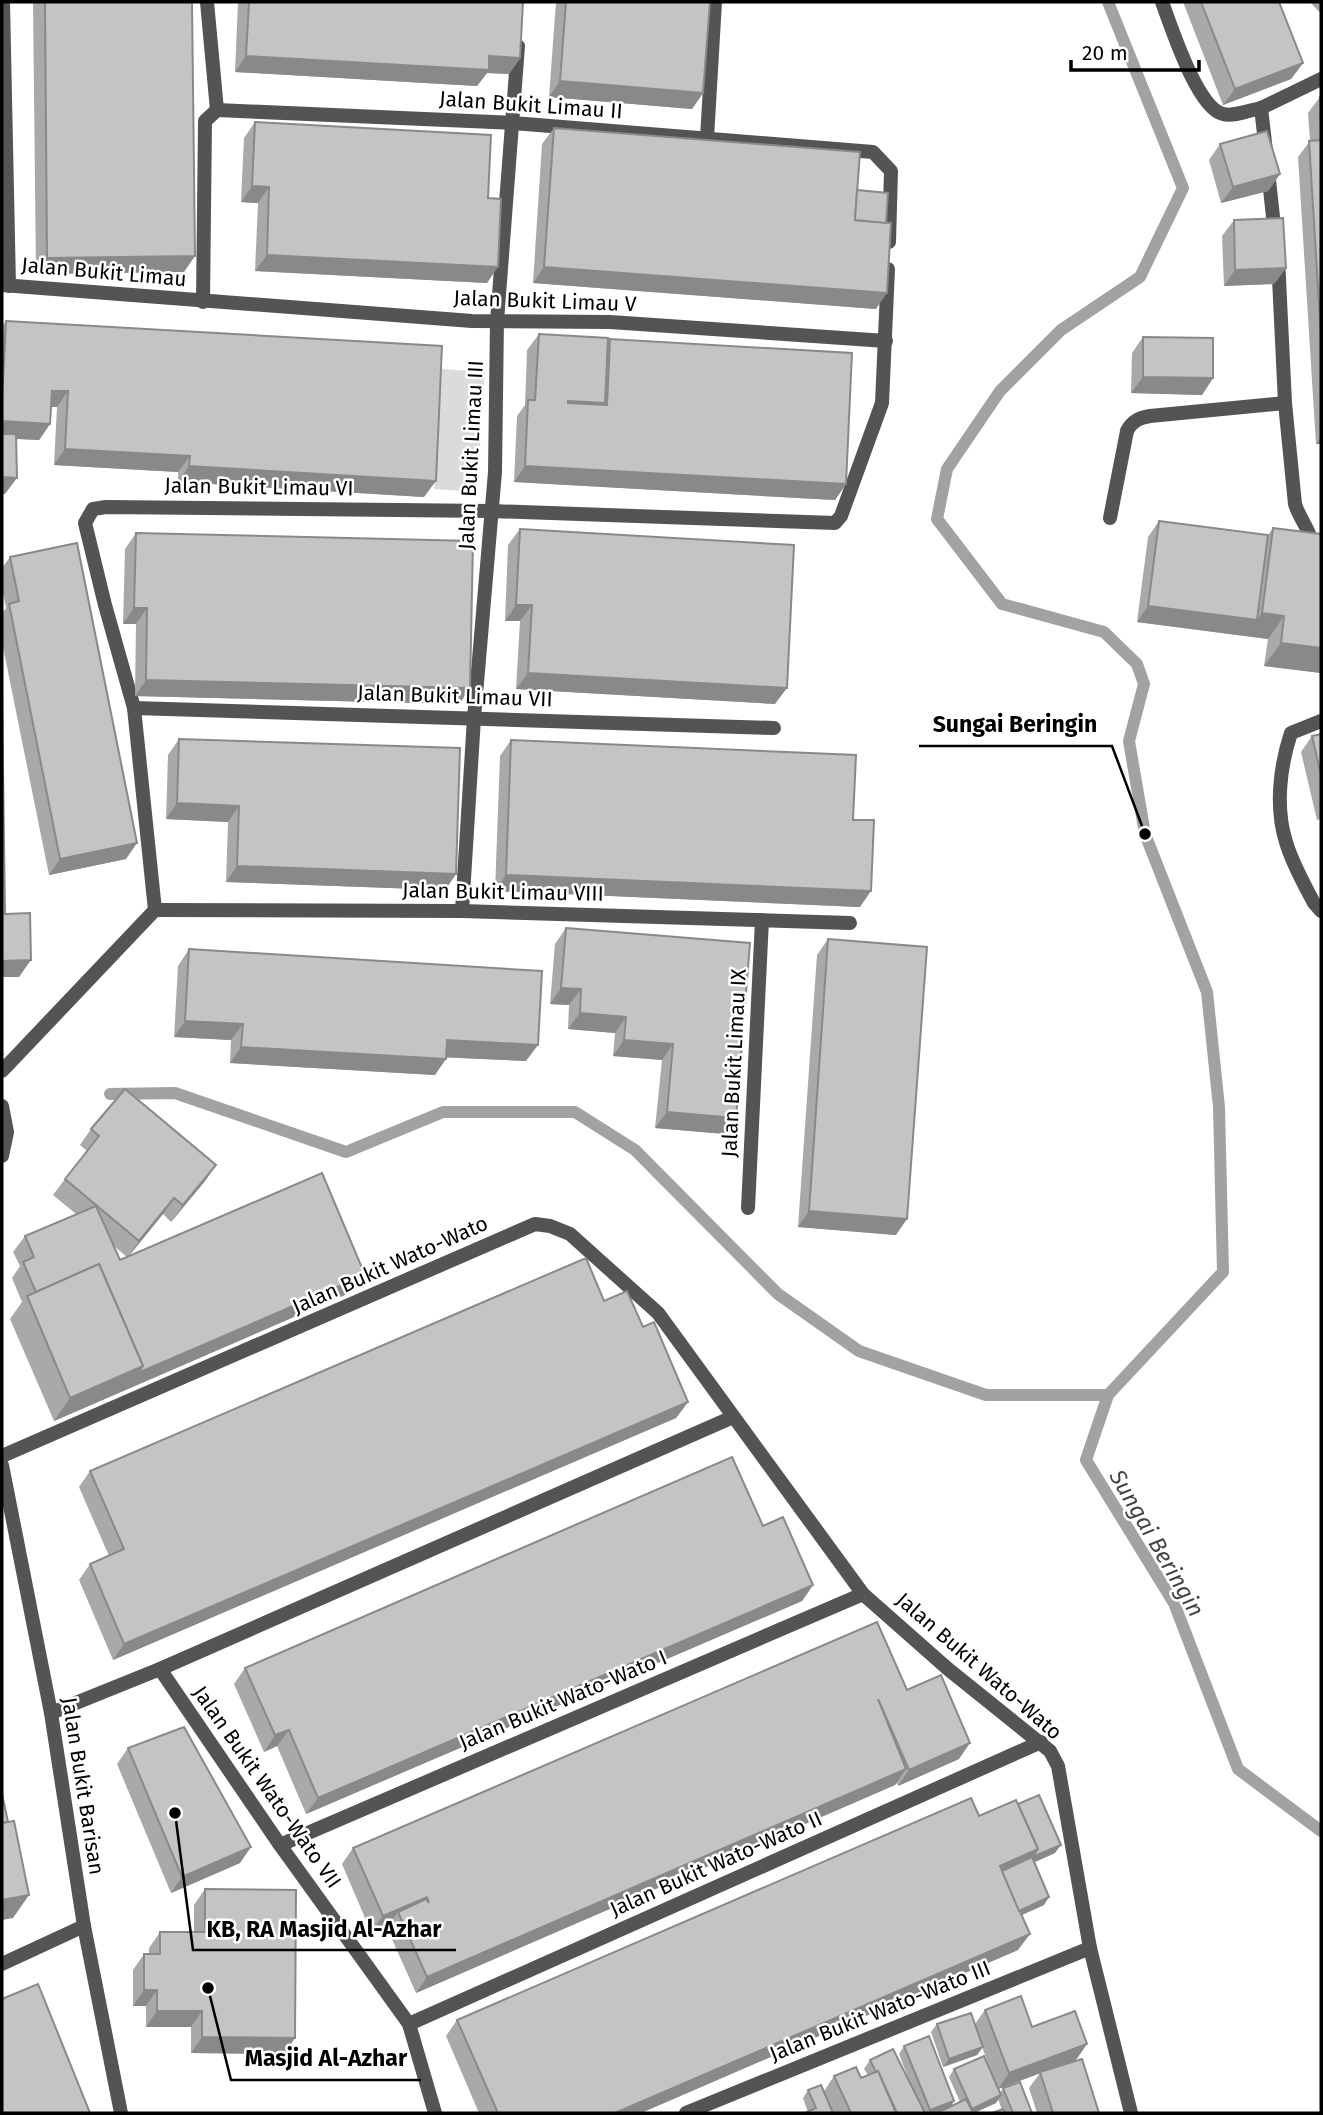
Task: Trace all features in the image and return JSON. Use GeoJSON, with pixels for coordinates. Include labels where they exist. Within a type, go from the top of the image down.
{"type":"FeatureCollection","features":[{"type":"Feature","properties":{"kind":"street"},"geometry":{"type":"LineString","coordinates":[[3,2],[5,285]]}},
{"type":"Feature","properties":{"kind":"street"},"geometry":{"type":"LineString","coordinates":[[203,302],[205,121],[217,110],[207,2]]}},
{"type":"Feature","properties":{"kind":"street"},"geometry":{"type":"LineString","coordinates":[[707,138],[715,2]]}},
{"type":"Feature","properties":{"kind":"street"},"geometry":{"type":"LineString","coordinates":[[1162,2],[1185,61],[1209,106],[1224,115],[1261,108],[1321,79]]}},
{"type":"Feature","properties":{"kind":"street","name":"Jalan Bukit Limau III"},"geometry":{"type":"LineString","coordinates":[[463,911],[474,718],[495,472],[498,321],[519,29]]}},
{"type":"Feature","properties":{"kind":"street"},"geometry":{"type":"LineString","coordinates":[[1261,108],[1279,261],[1285,403],[1295,504],[1300,520],[1308,529],[1311,539],[1321,541]]}},
{"type":"Feature","properties":{"kind":"street","name":"Jalan Bukit Limau II"},"geometry":{"type":"LineString","coordinates":[[217,110],[513,123],[873,152],[891,171],[882,403],[840,520],[835,523]]}},
{"type":"Feature","properties":{"kind":"street","name":"Jalan Bukit Limau"},"geometry":{"type":"LineString","coordinates":[[5,285],[203,302]]}},
{"type":"Feature","properties":{"kind":"street","name":"Jalan Bukit Limau V"},"geometry":{"type":"LineString","coordinates":[[203,302],[498,321],[610,322],[886,341]]}},
{"type":"Feature","properties":{"kind":"street"},"geometry":{"type":"LineString","coordinates":[[1110,518],[1127,431],[1131,424],[1141,417],[1285,403]]}},
{"type":"Feature","properties":{"kind":"street","name":"Jalan Bukit Limau VI"},"geometry":{"type":"LineString","coordinates":[[155,910],[134,708],[85,523],[93,509],[491,510],[835,523]]}},
{"type":"Feature","properties":{"kind":"street","name":"Jalan Bukit Limau VII"},"geometry":{"type":"LineString","coordinates":[[134,708],[774,728]]}},
{"type":"Feature","properties":{"kind":"street"},"geometry":{"type":"LineString","coordinates":[[1321,721],[1291,733],[1282,765],[1280,793],[1285,841],[1314,903],[1321,911]]}},
{"type":"Feature","properties":{"kind":"street"},"geometry":{"type":"LineString","coordinates":[[2,1071],[155,910]]}},
{"type":"Feature","properties":{"kind":"street","name":"Jalan Bukit Limau VIII"},"geometry":{"type":"LineString","coordinates":[[155,910],[463,911],[850,923]]}},
{"type":"Feature","properties":{"kind":"street","name":"Jalan Bukit Limau IX"},"geometry":{"type":"LineString","coordinates":[[748,1208],[762,920]]}},
{"type":"Feature","properties":{"kind":"street"},"geometry":{"type":"LineString","coordinates":[[2,1106],[7,1132],[2,1156]]}},
{"type":"Feature","properties":{"kind":"street","name":"Jalan Bukit Wato-Wato"},"geometry":{"type":"LineString","coordinates":[[2,1456],[535,1224],[550,1226],[570,1234],[657,1313],[863,1594],[948,1669],[1050,1751],[1058,1766],[1090,1948],[1131,2113]]}},
{"type":"Feature","properties":{"kind":"street"},"geometry":{"type":"LineString","coordinates":[[51,1713],[160,1669],[733,1417]]}},
{"type":"Feature","properties":{"kind":"street","name":"Jalan Bukit Barisan"},"geometry":{"type":"LineString","coordinates":[[2,1465],[51,1713],[83,1926],[121,2113]]}},
{"type":"Feature","properties":{"kind":"street","name":"Jalan Bukit Wato-Wato I"},"geometry":{"type":"LineString","coordinates":[[280,1845],[863,1594]]}},
{"type":"Feature","properties":{"kind":"street","name":"Jalan Bukit Wato-Wato VII"},"geometry":{"type":"LineString","coordinates":[[160,1669],[280,1845],[409,2024],[435,2113]]}},
{"type":"Feature","properties":{"kind":"street","name":"Jalan Bukit Wato-Wato II"},"geometry":{"type":"LineString","coordinates":[[409,2024],[1041,1742]]}},
{"type":"Feature","properties":{"kind":"street"},"geometry":{"type":"LineString","coordinates":[[2,1964],[83,1926]]}},
{"type":"Feature","properties":{"kind":"street","name":"Jalan Bukit Wato-Wato III"},"geometry":{"type":"LineString","coordinates":[[686,2113],[1090,1948]]}},
{"type":"Feature","properties":{"kind":"shaded area"},"geometry":{"type":"Polygon","coordinates":[[[442,369],[485,372],[477,492],[434,489],[442,369]]]}},
{"type":"Feature","properties":{"kind":"building"},"geometry":{"type":"Polygon","coordinates":[[[45,2],[192,2],[195,256],[47,258],[45,2]]]}},
{"type":"Feature","properties":{"kind":"building"},"geometry":{"type":"Polygon","coordinates":[[[249,2],[523,2],[520,58],[489,56],[489,70],[246,56],[249,2]]]}},
{"type":"Feature","properties":{"kind":"building"},"geometry":{"type":"Polygon","coordinates":[[[566,2],[710,2],[703,93],[560,81],[566,2]]]}},
{"type":"Feature","properties":{"kind":"building"},"geometry":{"type":"Polygon","coordinates":[[[1201,2],[1279,2],[1303,63],[1235,89],[1201,2]]]}},
{"type":"Feature","properties":{"kind":"building"},"geometry":{"type":"Polygon","coordinates":[[[255,122],[491,135],[488,198],[501,199],[498,267],[267,255],[269,187],[252,186],[255,122]]]}},
{"type":"Feature","properties":{"kind":"building"},"geometry":{"type":"Polygon","coordinates":[[[554,128],[860,152],[855,220],[891,223],[887,293],[544,267],[554,128]]]}},
{"type":"Feature","properties":{"kind":"building"},"geometry":{"type":"Polygon","coordinates":[[[1267,131],[1280,174],[1233,187],[1220,144],[1267,131]]]}},
{"type":"Feature","properties":{"kind":"building"},"geometry":{"type":"Polygon","coordinates":[[[1321,140],[1321,336],[1309,141],[1321,140]]]}},
{"type":"Feature","properties":{"kind":"building"},"geometry":{"type":"Polygon","coordinates":[[[857,190],[888,193],[886,223],[855,220],[857,190]]]}},
{"type":"Feature","properties":{"kind":"building"},"geometry":{"type":"Polygon","coordinates":[[[1283,218],[1286,268],[1235,270],[1234,220],[1283,218]]]}},
{"type":"Feature","properties":{"kind":"building"},"geometry":{"type":"Polygon","coordinates":[[[6,321],[442,346],[436,481],[189,466],[190,456],[65,449],[68,391],[52,391],[50,424],[2,421],[6,321]]]}},
{"type":"Feature","properties":{"kind":"building"},"geometry":{"type":"Polygon","coordinates":[[[539,334],[608,338],[605,403],[568,403],[607,405],[610,339],[852,353],[846,484],[525,466],[528,400],[535,400],[539,334]]]}},
{"type":"Feature","properties":{"kind":"building"},"geometry":{"type":"Polygon","coordinates":[[[1143,337],[1213,338],[1213,378],[1143,377],[1143,337]]]}},
{"type":"Feature","properties":{"kind":"building"},"geometry":{"type":"Polygon","coordinates":[[[2,434],[16,434],[17,478],[2,477],[2,434]]]}},
{"type":"Feature","properties":{"kind":"building"},"geometry":{"type":"Polygon","coordinates":[[[1159,521],[1268,535],[1257,620],[1148,606],[1159,521]]]}},
{"type":"Feature","properties":{"kind":"building"},"geometry":{"type":"Polygon","coordinates":[[[1273,528],[1321,534],[1321,648],[1281,643],[1284,616],[1262,613],[1273,528]]]}},
{"type":"Feature","properties":{"kind":"building"},"geometry":{"type":"Polygon","coordinates":[[[520,529],[794,545],[787,688],[528,673],[532,605],[516,605],[520,529]]]}},
{"type":"Feature","properties":{"kind":"building"},"geometry":{"type":"Polygon","coordinates":[[[136,533],[473,541],[470,688],[146,680],[147,608],[134,608],[136,533]]]}},
{"type":"Feature","properties":{"kind":"building"},"geometry":{"type":"Polygon","coordinates":[[[77,543],[137,843],[60,859],[9,604],[19,601],[10,557],[77,543]]]}},
{"type":"Feature","properties":{"kind":"building"},"geometry":{"type":"Polygon","coordinates":[[[2,696],[5,914],[30,913],[31,960],[2,961],[2,696]]]}},
{"type":"Feature","properties":{"kind":"building"},"geometry":{"type":"Polygon","coordinates":[[[1321,734],[1321,775],[1312,736],[1321,734]]]}},
{"type":"Feature","properties":{"kind":"building"},"geometry":{"type":"Polygon","coordinates":[[[179,739],[460,748],[456,874],[237,866],[239,806],[177,803],[179,739]]]}},
{"type":"Feature","properties":{"kind":"building"},"geometry":{"type":"Polygon","coordinates":[[[511,740],[856,755],[853,820],[874,820],[871,891],[506,875],[511,740]]]}},
{"type":"Feature","properties":{"kind":"building"},"geometry":{"type":"Polygon","coordinates":[[[566,928],[750,943],[736,1118],[667,1112],[673,1044],[624,1040],[626,1017],[580,1013],[581,989],[561,988],[566,928]]]}},
{"type":"Feature","properties":{"kind":"building"},"geometry":{"type":"Polygon","coordinates":[[[828,939],[927,947],[907,1219],[809,1211],[828,939]]]}},
{"type":"Feature","properties":{"kind":"building"},"geometry":{"type":"Polygon","coordinates":[[[189,949],[542,971],[538,1045],[447,1040],[446,1059],[241,1047],[243,1024],[185,1021],[189,949]]]}},
{"type":"Feature","properties":{"kind":"building"},"geometry":{"type":"Polygon","coordinates":[[[125,1089],[216,1165],[183,1205],[174,1198],[139,1241],[65,1179],[99,1136],[91,1129],[125,1089]]]}},
{"type":"Feature","properties":{"kind":"building"},"geometry":{"type":"Polygon","coordinates":[[[322,1173],[365,1275],[138,1373],[143,1366],[99,1264],[36,1292],[23,1262],[34,1257],[25,1236],[96,1206],[120,1260],[322,1173]]]}},
{"type":"Feature","properties":{"kind":"building"},"geometry":{"type":"Polygon","coordinates":[[[586,1258],[604,1301],[627,1291],[643,1327],[654,1322],[688,1402],[124,1644],[90,1564],[124,1549],[90,1471],[586,1258]]]}},
{"type":"Feature","properties":{"kind":"building"},"geometry":{"type":"Polygon","coordinates":[[[99,1264],[143,1366],[70,1398],[27,1296],[99,1264]]]}},
{"type":"Feature","properties":{"kind":"building"},"geometry":{"type":"Polygon","coordinates":[[[732,1457],[763,1526],[783,1517],[813,1585],[318,1798],[289,1730],[275,1735],[245,1668],[732,1457]]]}},
{"type":"Feature","properties":{"kind":"building"},"geometry":{"type":"Polygon","coordinates":[[[877,1622],[907,1690],[941,1675],[970,1743],[909,1770],[878,1699],[906,1769],[427,1977],[398,1912],[426,1899],[429,1903],[427,1897],[383,1916],[353,1848],[877,1622]]]}},
{"type":"Feature","properties":{"kind":"building"},"geometry":{"type":"Polygon","coordinates":[[[184,1727],[251,1847],[182,1877],[128,1748],[184,1727]]]}},
{"type":"Feature","properties":{"kind":"building"},"geometry":{"type":"Polygon","coordinates":[[[2,1794],[8,1822],[2,1823],[2,1794]]]}},
{"type":"Feature","properties":{"kind":"building"},"geometry":{"type":"Polygon","coordinates":[[[1039,1795],[1061,1845],[1032,1857],[1038,1849],[1018,1804],[1039,1795]]]}},
{"type":"Feature","properties":{"kind":"building"},"geometry":{"type":"Polygon","coordinates":[[[971,1798],[979,1816],[1016,1800],[1038,1849],[1000,1866],[1030,1934],[615,2113],[498,2113],[457,2020],[971,1798]]]}},
{"type":"Feature","properties":{"kind":"building"},"geometry":{"type":"Polygon","coordinates":[[[14,1821],[29,1895],[2,1900],[2,1823],[14,1821]]]}},
{"type":"Feature","properties":{"kind":"building"},"geometry":{"type":"Polygon","coordinates":[[[1032,1857],[1049,1897],[1019,1911],[1002,1871],[1032,1857]]]}},
{"type":"Feature","properties":{"kind":"building"},"geometry":{"type":"Polygon","coordinates":[[[205,1889],[296,1890],[295,2038],[202,2037],[202,2011],[157,2011],[157,1990],[144,1990],[144,1954],[160,1954],[160,1932],[205,1932],[205,1889]]]}},
{"type":"Feature","properties":{"kind":"building"},"geometry":{"type":"Polygon","coordinates":[[[38,1984],[90,2113],[2,2113],[2,1999],[38,1984]]]}},
{"type":"Feature","properties":{"kind":"building"},"geometry":{"type":"Polygon","coordinates":[[[1021,1996],[1032,2027],[1075,2011],[1087,2044],[1009,2073],[985,2010],[1021,1996]]]}},
{"type":"Feature","properties":{"kind":"building"},"geometry":{"type":"Polygon","coordinates":[[[971,2013],[983,2047],[949,2059],[937,2024],[971,2013]]]}},
{"type":"Feature","properties":{"kind":"building"},"geometry":{"type":"Polygon","coordinates":[[[929,2036],[954,2101],[930,2110],[904,2046],[929,2036]]]}},
{"type":"Feature","properties":{"kind":"building"},"geometry":{"type":"Polygon","coordinates":[[[893,2049],[925,2113],[897,2113],[878,2071],[876,2072],[870,2060],[893,2049]]]}},
{"type":"Feature","properties":{"kind":"building"},"geometry":{"type":"Polygon","coordinates":[[[984,2056],[1001,2095],[972,2109],[954,2069],[984,2056]]]}},
{"type":"Feature","properties":{"kind":"building"},"geometry":{"type":"Polygon","coordinates":[[[1082,2059],[1099,2113],[1053,2113],[1040,2072],[1082,2059]]]}},
{"type":"Feature","properties":{"kind":"building"},"geometry":{"type":"Polygon","coordinates":[[[856,2067],[861,2078],[878,2071],[896,2113],[851,2113],[834,2076],[856,2067]]]}},
{"type":"Feature","properties":{"kind":"building"},"geometry":{"type":"Polygon","coordinates":[[[1020,2082],[1032,2113],[1013,2113],[1003,2088],[1020,2082]]]}},
{"type":"Feature","properties":{"kind":"building"},"geometry":{"type":"Polygon","coordinates":[[[821,2085],[833,2113],[805,2113],[816,2108],[808,2090],[821,2085]]]}},
{"type":"Feature","properties":{"kind":"building"},"geometry":{"type":"Polygon","coordinates":[[[966,2099],[973,2113],[937,2113],[966,2099]]]}},
{"type":"Feature","properties":{"kind":"waterway","name":"Sungai Beringin"},"geometry":{"type":"LineString","coordinates":[[1108,2],[1183,188],[1140,277],[1061,330],[1000,391],[947,469],[937,519],[1002,604],[1104,632],[1137,664],[1144,684],[1129,741],[1145,834],[1207,992],[1219,1107],[1223,1272],[1108,1395],[1086,1460],[1174,1603],[1238,1769],[1321,1831]]}},
{"type":"Feature","properties":{"kind":"waterway"},"geometry":{"type":"LineString","coordinates":[[110,1094],[175,1093],[346,1152],[443,1112],[575,1112],[635,1150],[778,1294],[859,1351],[986,1395],[1108,1395]]}},
{"type":"Feature","properties":{"kind":"place","name":"Sungai Beringin"},"geometry":{"type":"Point","coordinates":[1145,834]}},
{"type":"Feature","properties":{"kind":"place","name":"KB, RA Masjid Al-Azhar"},"geometry":{"type":"Point","coordinates":[175,1813]}},
{"type":"Feature","properties":{"kind":"place","name":"Masjid Al-Azhar"},"geometry":{"type":"Point","coordinates":[208,1988]}}]}
